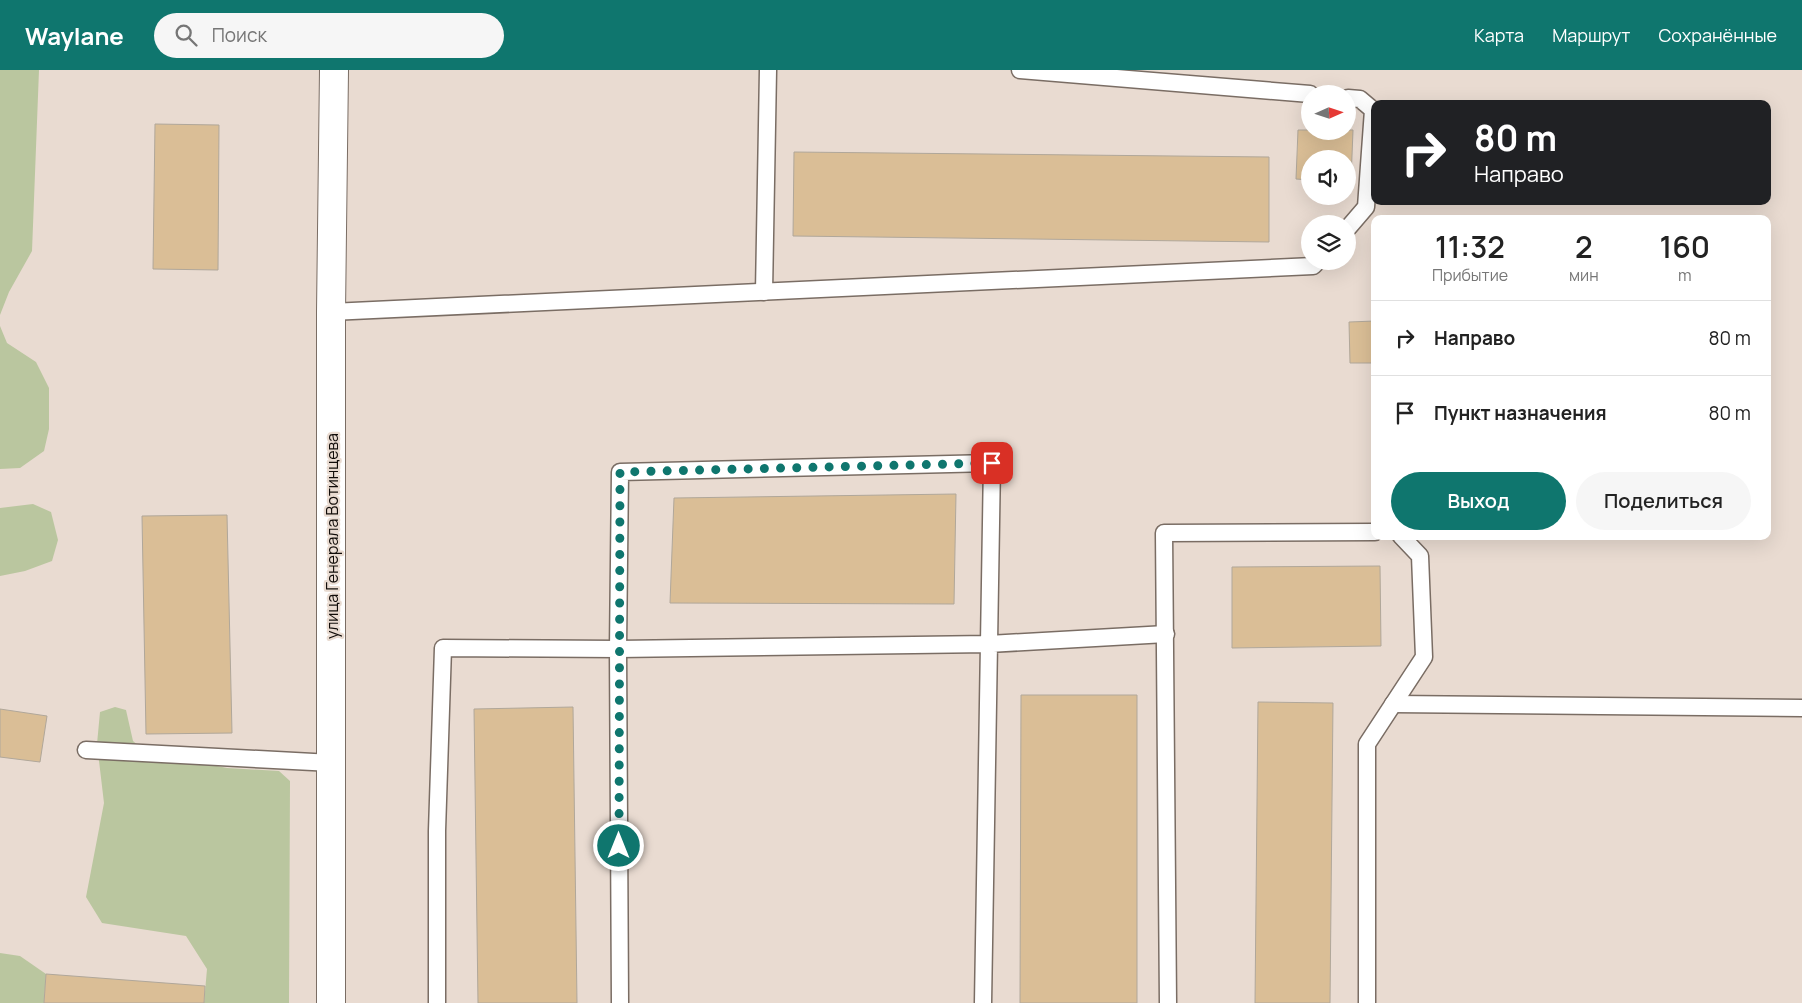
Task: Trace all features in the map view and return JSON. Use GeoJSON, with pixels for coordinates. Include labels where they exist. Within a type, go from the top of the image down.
{"type":"FeatureCollection","features":[{"type":"Feature","properties":{"kind":"street","name":"улица Генерала Вотинцева"},"geometry":{"type":"LineString","coordinates":[[331,1003],[331,312],[334,70]]}},
{"type":"Feature","properties":{"kind":"lane"},"geometry":{"type":"LineString","coordinates":[[764,292],[768,70]]}},
{"type":"Feature","properties":{"kind":"lane"},"geometry":{"type":"LineString","coordinates":[[1020,70],[1301,93]]}},
{"type":"Feature","properties":{"kind":"lane"},"geometry":{"type":"LineString","coordinates":[[1356,99],[1360,99],[1371,108]]}},
{"type":"Feature","properties":{"kind":"lane"},"geometry":{"type":"LineString","coordinates":[[1356,219],[1366,207],[1371,138]]}},
{"type":"Feature","properties":{"kind":"lane"},"geometry":{"type":"LineString","coordinates":[[331,312],[1301,267]]}},
{"type":"Feature","properties":{"kind":"lane"},"geometry":{"type":"LineString","coordinates":[[620,1003],[618,649],[620,472],[992,463],[983,1003]]}},
{"type":"Feature","properties":{"kind":"lane"},"geometry":{"type":"LineString","coordinates":[[1168,1003],[1164,534],[1371,532]]}},
{"type":"Feature","properties":{"kind":"lane"},"geometry":{"type":"LineString","coordinates":[[1367,1003],[1367,744],[1424,657],[1420,556],[1405,540]]}},
{"type":"Feature","properties":{"kind":"lane"},"geometry":{"type":"LineString","coordinates":[[437,1003],[437,831],[443,648],[618,649],[989,644],[1166,634]]}},
{"type":"Feature","properties":{"kind":"lane"},"geometry":{"type":"LineString","coordinates":[[1393,704],[1802,708]]}},
{"type":"Feature","properties":{"kind":"lane"},"geometry":{"type":"LineString","coordinates":[[86,750],[332,763]]}},
{"type":"Feature","properties":{"kind":"green space"},"geometry":{"type":"Polygon","coordinates":[[[0,70],[39,70],[32,251],[9,292],[0,315],[0,70]]]}},
{"type":"Feature","properties":{"kind":"green space"},"geometry":{"type":"Polygon","coordinates":[[[0,326],[7,343],[36,362],[49,388],[49,429],[44,451],[20,468],[0,469],[0,326]]]}},
{"type":"Feature","properties":{"kind":"green space"},"geometry":{"type":"Polygon","coordinates":[[[33,504],[51,512],[58,540],[52,561],[25,571],[0,576],[0,508],[33,504]]]}},
{"type":"Feature","properties":{"kind":"green space"},"geometry":{"type":"Polygon","coordinates":[[[115,707],[126,710],[133,741],[146,752],[227,768],[279,771],[290,781],[289,1003],[204,1003],[207,969],[186,936],[102,923],[86,897],[104,803],[97,744],[100,712],[115,707]]]}},
{"type":"Feature","properties":{"kind":"green space"},"geometry":{"type":"Polygon","coordinates":[[[0,953],[20,956],[46,974],[44,1003],[0,1003],[0,953]]]}},
{"type":"Feature","properties":{"kind":"building"},"geometry":{"type":"Polygon","coordinates":[[[155,124],[219,125],[218,270],[153,269],[155,124]]]}},
{"type":"Feature","properties":{"kind":"building"},"geometry":{"type":"Polygon","coordinates":[[[1298,130],[1301,130],[1301,140],[1353,140],[1352,150],[1301,150],[1301,179],[1296,179],[1298,130]]]}},
{"type":"Feature","properties":{"kind":"building"},"geometry":{"type":"Polygon","coordinates":[[[794,152],[1269,157],[1269,242],[793,236],[794,152]]]}},
{"type":"Feature","properties":{"kind":"building"},"geometry":{"type":"Polygon","coordinates":[[[1371,321],[1371,363],[1350,363],[1349,322],[1371,321]]]}},
{"type":"Feature","properties":{"kind":"building"},"geometry":{"type":"Polygon","coordinates":[[[956,494],[954,604],[670,603],[674,498],[956,494]]]}},
{"type":"Feature","properties":{"kind":"building"},"geometry":{"type":"Polygon","coordinates":[[[227,515],[232,733],[146,734],[142,516],[227,515]]]}},
{"type":"Feature","properties":{"kind":"building"},"geometry":{"type":"Polygon","coordinates":[[[1380,566],[1381,646],[1232,648],[1232,567],[1380,566]]]}},
{"type":"Feature","properties":{"kind":"building"},"geometry":{"type":"Polygon","coordinates":[[[1021,695],[1137,695],[1137,1003],[1020,1003],[1021,695]]]}},
{"type":"Feature","properties":{"kind":"building"},"geometry":{"type":"Polygon","coordinates":[[[1258,702],[1333,703],[1330,1003],[1255,1003],[1258,702]]]}},
{"type":"Feature","properties":{"kind":"building"},"geometry":{"type":"Polygon","coordinates":[[[573,707],[577,1003],[478,1003],[474,709],[573,707]]]}},
{"type":"Feature","properties":{"kind":"building"},"geometry":{"type":"Polygon","coordinates":[[[0,709],[47,716],[40,762],[0,757],[0,709]]]}},
{"type":"Feature","properties":{"kind":"building"},"geometry":{"type":"Polygon","coordinates":[[[46,974],[205,986],[204,1003],[44,1003],[46,974]]]}},
{"type":"Feature","properties":{"kind":"route"},"geometry":{"type":"LineString","coordinates":[[619,846],[618,649],[620,472],[992,463]]}}]}
